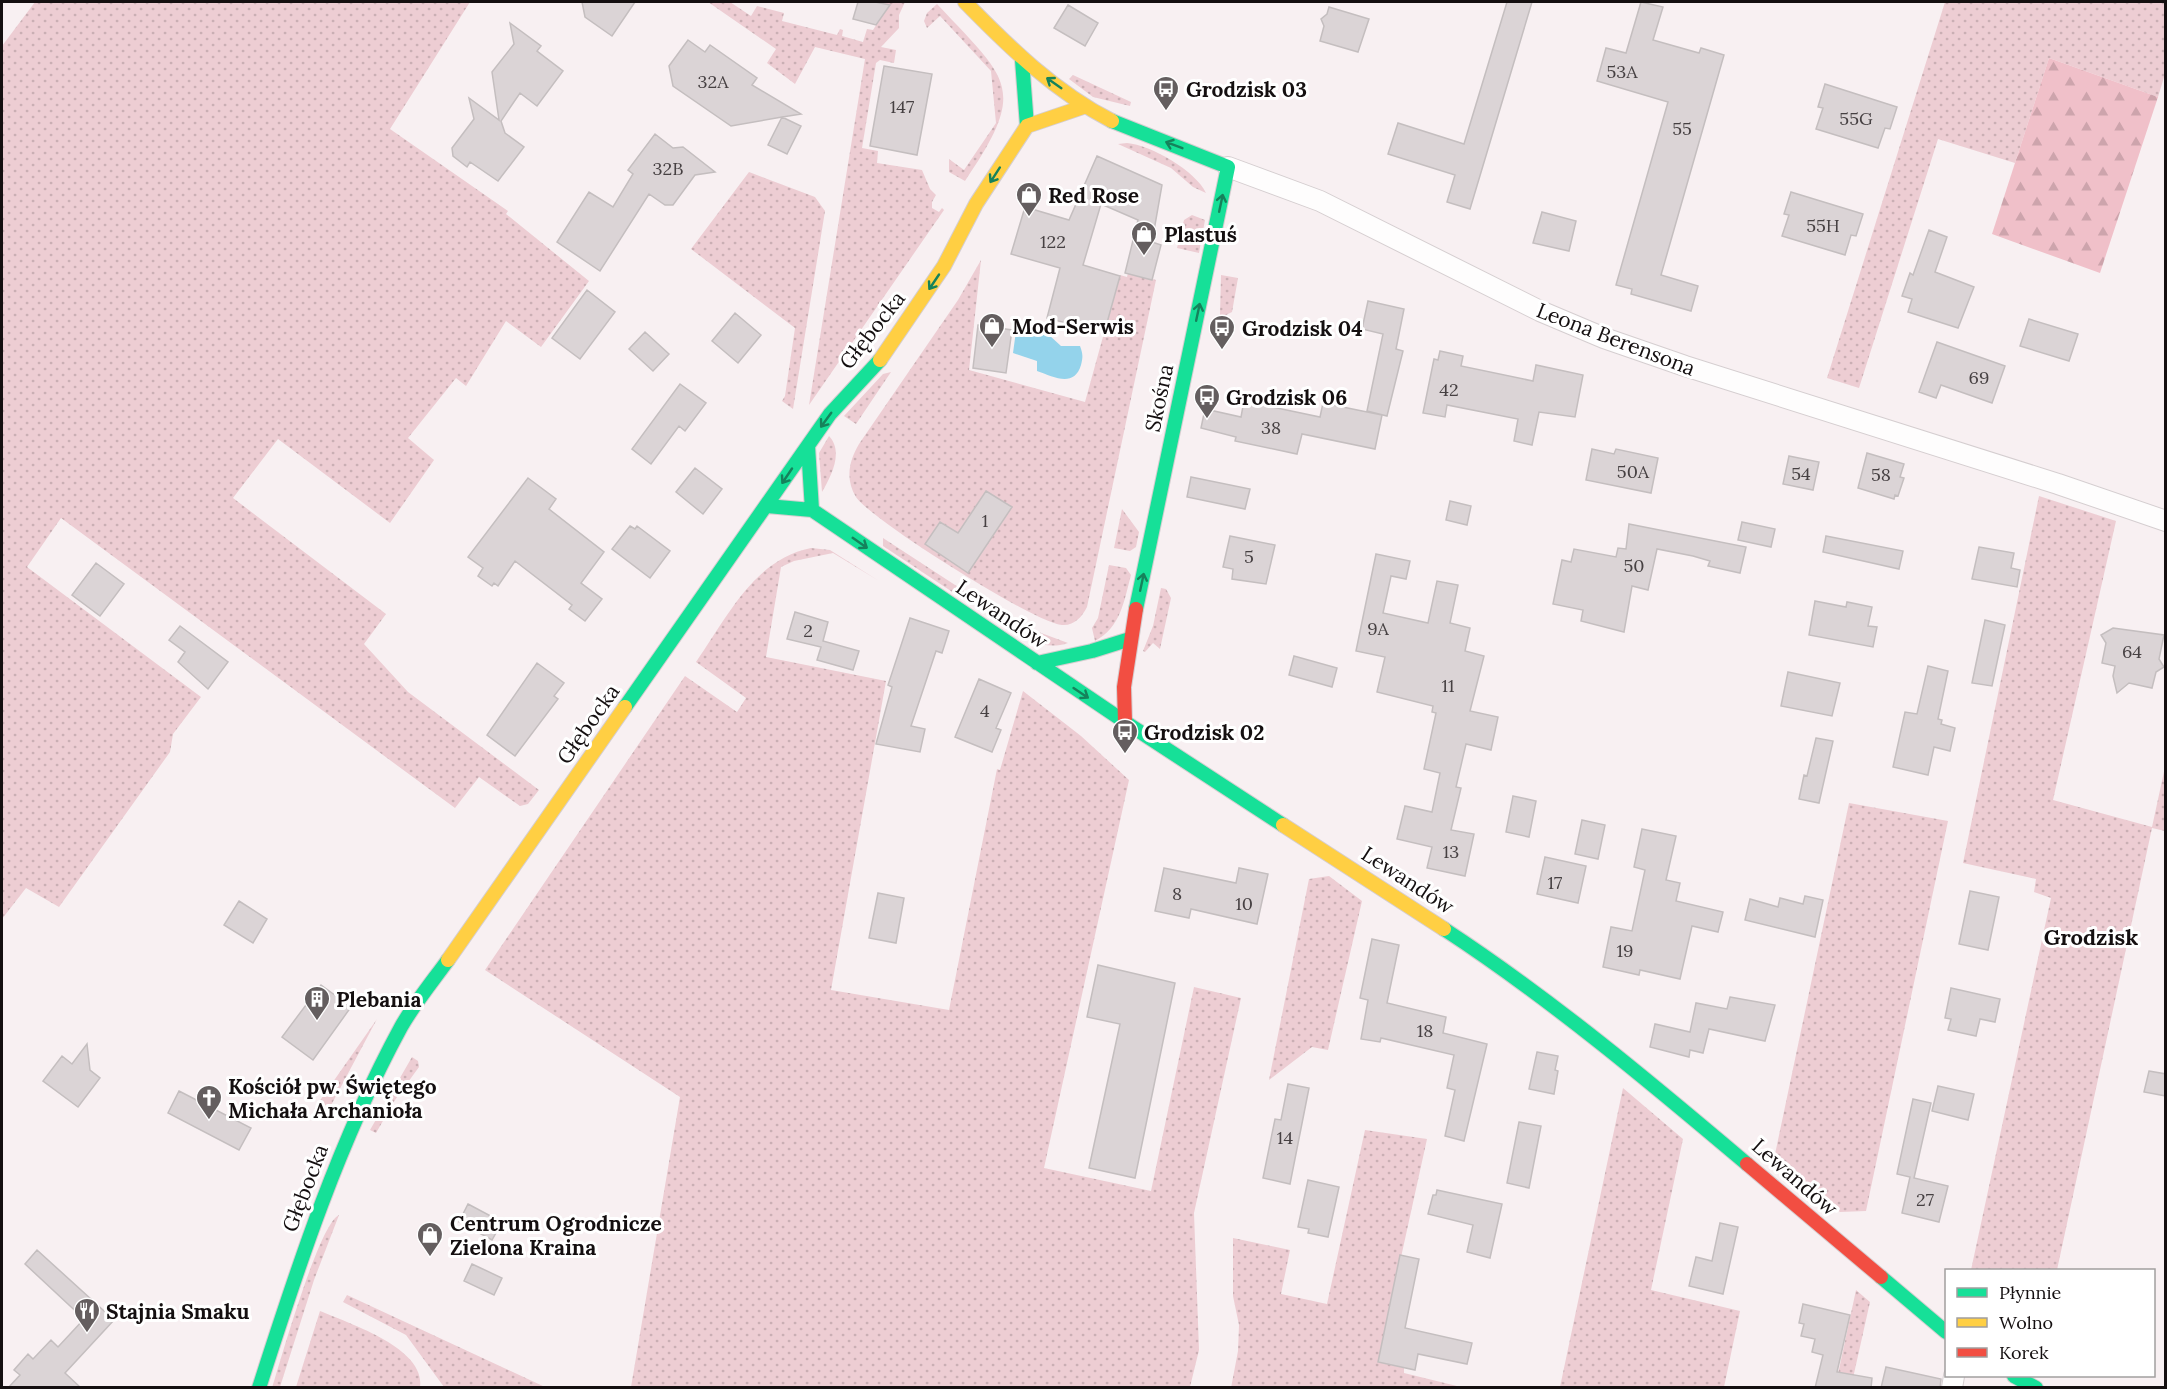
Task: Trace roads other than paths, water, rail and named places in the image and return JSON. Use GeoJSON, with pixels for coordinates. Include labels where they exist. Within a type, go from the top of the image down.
{"type":"FeatureCollection","features":[{"type":"Feature","properties":{"kind":"street","name":"Leona Berensona"},"geometry":{"type":"LineString","coordinates":[[965,2],[1022,60],[1086,106],[1130,128],[1320,201],[1520,301],[1604,338],[1684,366],[2058,484],[2166,521]]}},
{"type":"Feature","properties":{"kind":"street"},"geometry":{"type":"LineString","coordinates":[[1022,60],[1027,126],[1086,106]]}},
{"type":"Feature","properties":{"kind":"street","name":"Głębocka"},"geometry":{"type":"LineString","coordinates":[[259,1388],[283,1308],[329,1181],[370,1086],[402,1025],[830,414],[881,359],[944,266],[976,204],[1027,126]]}},
{"type":"Feature","properties":{"kind":"street","name":"Skośna"},"geometry":{"type":"LineString","coordinates":[[1125,722],[1124,687],[1130,639],[1228,166]]}},
{"type":"Feature","properties":{"kind":"street"},"geometry":{"type":"LineString","coordinates":[[808,446],[812,510]]}},
{"type":"Feature","properties":{"kind":"street","name":"Lewandów"},"geometry":{"type":"LineString","coordinates":[[767,506],[812,510],[1125,722],[1428,918],[1541,998],[1726,1146],[1945,1330]]}},
{"type":"Feature","properties":{"kind":"street"},"geometry":{"type":"LineString","coordinates":[[1037,663],[1092,651],[1130,639]]}},
{"type":"Feature","properties":{"kind":"street"},"geometry":{"type":"LineString","coordinates":[[2016,1377],[2036,1388]]}},
{"type":"Feature","properties":{"kind":"water"},"geometry":{"type":"Polygon","coordinates":[[[1035,328],[1049,335],[1061,346],[1080,346],[1082,362],[1074,376],[1063,379],[1050,376],[1037,371],[1037,361],[1013,353],[1016,331],[1035,328]]]}},
{"type":"Feature","properties":{"kind":"place","name":"Grodzisk 03"},"geometry":{"type":"Point","coordinates":[1166,112]}},
{"type":"Feature","properties":{"kind":"place","name":"Red Rose"},"geometry":{"type":"Point","coordinates":[1029,218]}},
{"type":"Feature","properties":{"kind":"place","name":"Plastuś"},"geometry":{"type":"Point","coordinates":[1144,257]}},
{"type":"Feature","properties":{"kind":"place","name":"Mod-Serwis"},"geometry":{"type":"Point","coordinates":[992,349]}},
{"type":"Feature","properties":{"kind":"place","name":"Grodzisk 04"},"geometry":{"type":"Point","coordinates":[1222,351]}},
{"type":"Feature","properties":{"kind":"place","name":"Grodzisk 06"},"geometry":{"type":"Point","coordinates":[1207,420]}},
{"type":"Feature","properties":{"kind":"place","name":"Grodzisk 02"},"geometry":{"type":"Point","coordinates":[1125,755]}},
{"type":"Feature","properties":{"kind":"place","name":"Plebania"},"geometry":{"type":"Point","coordinates":[317,1022]}},
{"type":"Feature","properties":{"kind":"place","name":"Kościół pw. Świętego Michała Archanioła"},"geometry":{"type":"Point","coordinates":[209,1121]}},
{"type":"Feature","properties":{"kind":"place","name":"Centrum Ogrodnicze Zielona Kraina"},"geometry":{"type":"Point","coordinates":[430,1258]}},
{"type":"Feature","properties":{"kind":"place","name":"Stajnia Smaku"},"geometry":{"type":"Point","coordinates":[87,1334]}},
{"type":"Feature","properties":{"kind":"district","name":"Grodzisk"},"geometry":{"type":"Point","coordinates":[2091,937]}}]}
